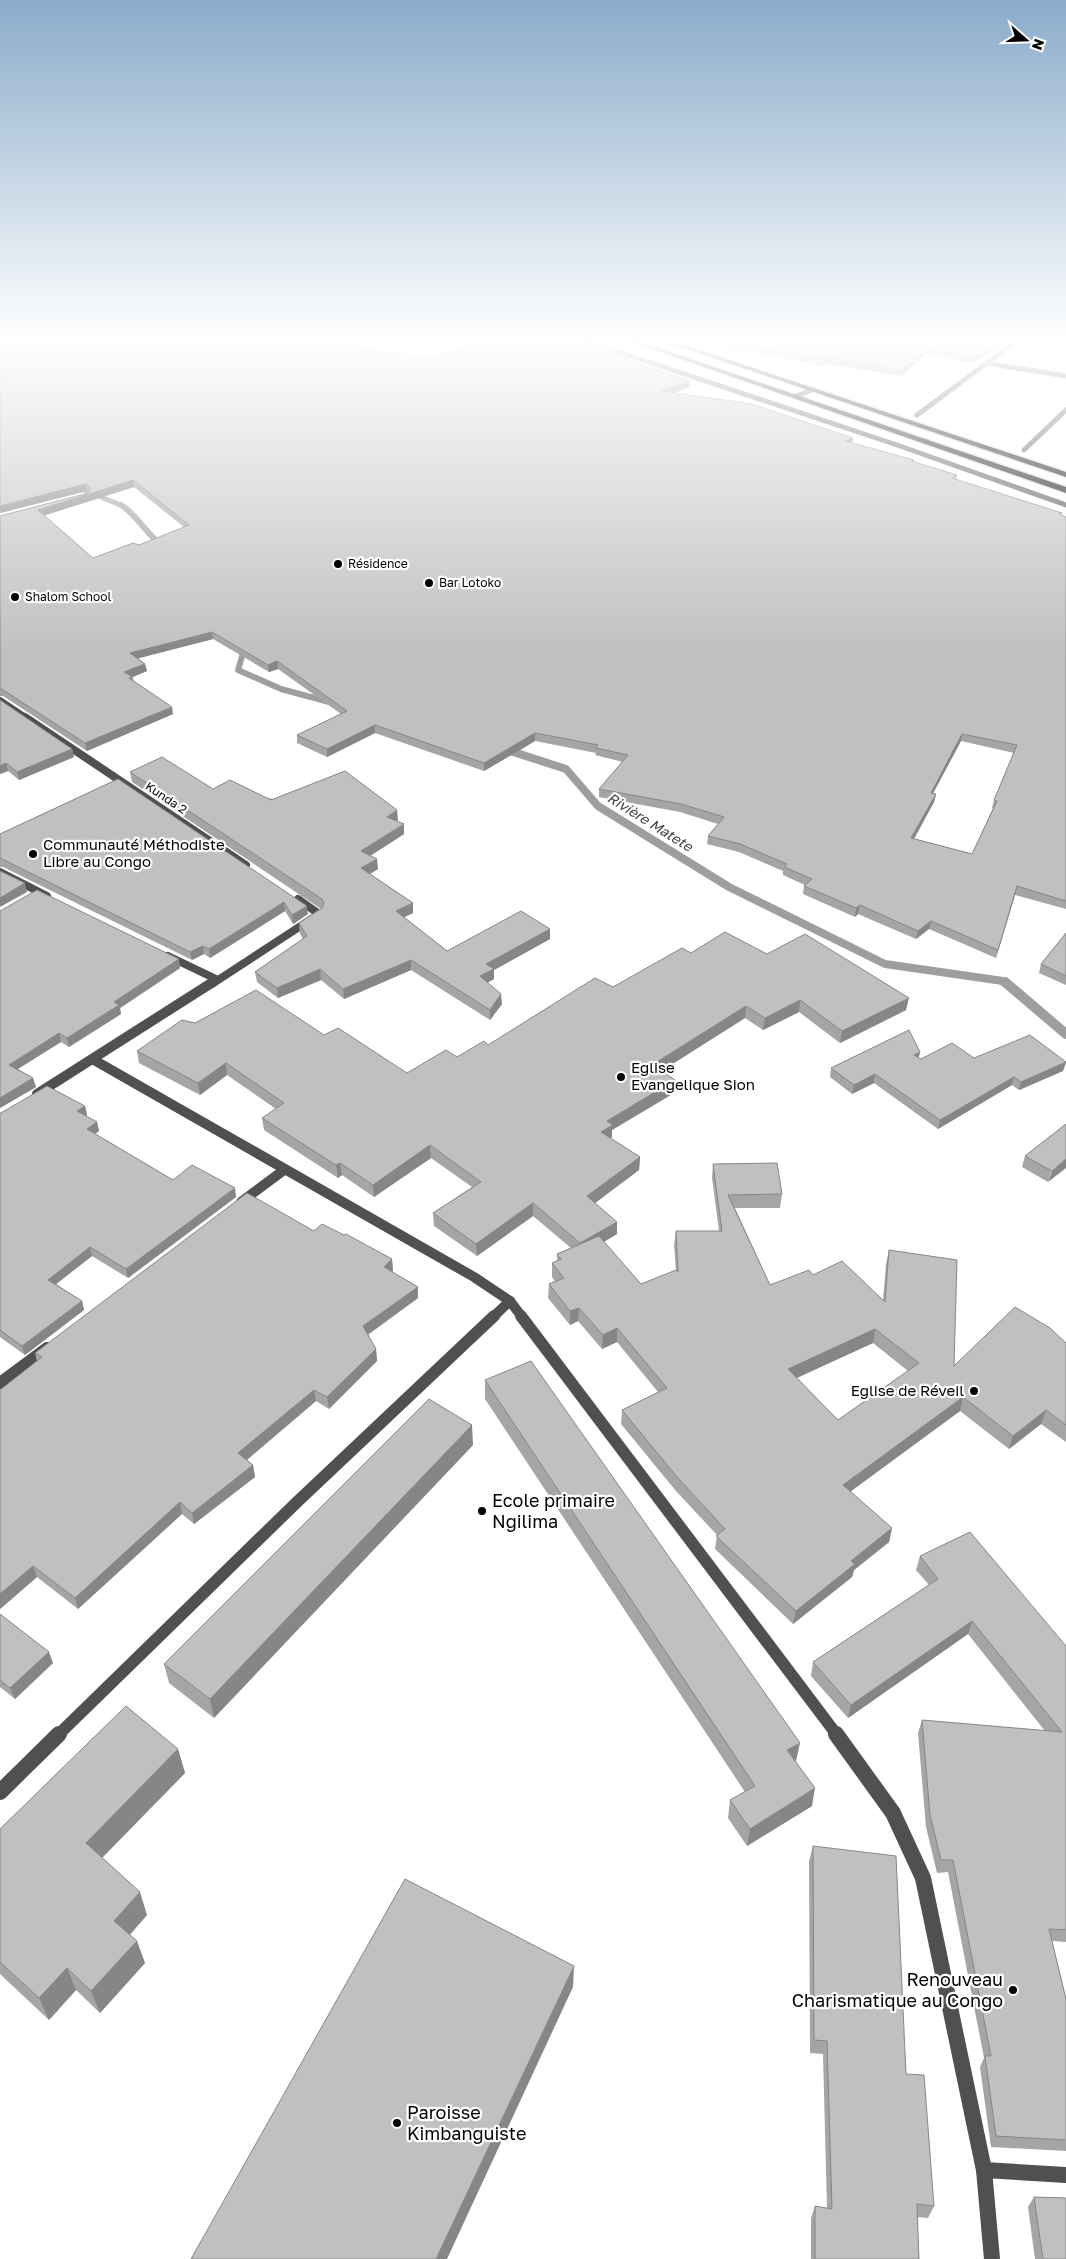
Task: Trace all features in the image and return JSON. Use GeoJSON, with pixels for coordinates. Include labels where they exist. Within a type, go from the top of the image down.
{"type":"FeatureCollection","features":[{"type":"Feature","properties":{"kind":"highway"},"geometry":{"type":"LineString","coordinates":[[929,442],[1066,490]]}},
{"type":"Feature","properties":{"kind":"highway"},"geometry":{"type":"LineString","coordinates":[[969,442],[1066,475]]}},
{"type":"Feature","properties":{"kind":"street"},"geometry":{"type":"LineString","coordinates":[[889,442],[1066,505]]}},
{"type":"Feature","properties":{"kind":"street"},"geometry":{"type":"LineString","coordinates":[[1024,450],[1032,442]]}},
{"type":"Feature","properties":{"kind":"street","name":"Kunda 2"},"geometry":{"type":"LineString","coordinates":[[0,700],[254,870]]}},
{"type":"Feature","properties":{"kind":"street"},"geometry":{"type":"LineString","coordinates":[[0,872],[35,894],[56,901]]}},
{"type":"Feature","properties":{"kind":"street"},"geometry":{"type":"LineString","coordinates":[[26,1100],[94,1060],[216,979],[320,914],[287,892]]}},
{"type":"Feature","properties":{"kind":"street"},"geometry":{"type":"LineString","coordinates":[[163,953],[216,979]]}},
{"type":"Feature","properties":{"kind":"street"},"geometry":{"type":"LineString","coordinates":[[94,1060],[474,1277],[510,1301],[782,1660],[893,1813],[923,1878],[984,2170],[992,2259]]}},
{"type":"Feature","properties":{"kind":"street"},"geometry":{"type":"LineString","coordinates":[[228,1212],[284,1170]]}},
{"type":"Feature","properties":{"kind":"street"},"geometry":{"type":"LineString","coordinates":[[0,1792],[296,1503],[510,1301]]}},
{"type":"Feature","properties":{"kind":"street"},"geometry":{"type":"LineString","coordinates":[[0,1383],[55,1342]]}},
{"type":"Feature","properties":{"kind":"street"},"geometry":{"type":"LineString","coordinates":[[984,2170],[1066,2175]]}},
{"type":"Feature","properties":{"kind":"building"},"geometry":{"type":"Polygon","coordinates":[[[0,442],[850,442],[914,460],[911,461],[957,475],[952,478],[1062,513],[1059,514],[1066,517],[1066,901],[1017,886],[998,950],[931,921],[918,931],[860,905],[856,908],[804,886],[812,879],[784,867],[787,864],[740,844],[708,836],[724,817],[681,804],[599,789],[628,755],[596,748],[598,745],[535,733],[484,763],[375,725],[327,749],[297,735],[347,711],[277,661],[268,665],[212,632],[130,653],[145,664],[124,672],[133,677],[129,678],[172,707],[85,743],[0,688],[0,516],[88,493],[91,488],[86,484],[0,506],[0,442]],[[133,480],[38,510],[93,558],[133,543],[139,545],[189,525],[133,480]],[[962,734],[931,793],[936,794],[911,838],[972,854],[997,801],[994,800],[1017,745],[962,734]]]}},
{"type":"Feature","properties":{"kind":"building"},"geometry":{"type":"Polygon","coordinates":[[[0,700],[72,749],[17,772],[6,763],[0,766],[0,700]]]}},
{"type":"Feature","properties":{"kind":"building"},"geometry":{"type":"Polygon","coordinates":[[[162,757],[213,789],[230,780],[271,800],[345,771],[397,810],[387,817],[404,824],[361,851],[377,859],[361,868],[413,903],[396,911],[447,951],[521,911],[550,929],[486,964],[494,969],[480,976],[501,994],[490,1010],[411,960],[343,989],[320,969],[277,988],[255,972],[307,936],[299,923],[322,908],[324,903],[322,899],[130,772],[162,757]]]}},
{"type":"Feature","properties":{"kind":"building"},"geometry":{"type":"Polygon","coordinates":[[[118,779],[307,906],[292,915],[284,902],[209,949],[203,946],[190,952],[0,858],[0,834],[118,779]]]}},
{"type":"Feature","properties":{"kind":"building"},"geometry":{"type":"Polygon","coordinates":[[[0,871],[25,883],[0,898],[0,871]]]}},
{"type":"Feature","properties":{"kind":"building"},"geometry":{"type":"Polygon","coordinates":[[[37,890],[179,959],[114,1002],[119,1005],[67,1038],[59,1033],[9,1065],[33,1078],[0,1098],[0,911],[37,890]]]}},
{"type":"Feature","properties":{"kind":"building"},"geometry":{"type":"Polygon","coordinates":[[[725,932],[767,954],[805,934],[909,998],[842,1031],[800,1000],[765,1018],[746,1006],[652,1065],[675,1080],[607,1121],[613,1125],[601,1132],[640,1157],[587,1196],[617,1222],[580,1243],[533,1203],[476,1244],[433,1213],[481,1182],[430,1145],[373,1185],[340,1163],[336,1165],[262,1118],[284,1103],[226,1063],[198,1083],[137,1051],[182,1020],[195,1023],[256,990],[324,1035],[338,1028],[407,1073],[446,1050],[457,1057],[484,1041],[488,1045],[595,978],[613,987],[682,948],[691,953],[725,932]]]}},
{"type":"Feature","properties":{"kind":"building"},"geometry":{"type":"Polygon","coordinates":[[[1066,933],[1066,976],[1041,964],[1066,933]]]}},
{"type":"Feature","properties":{"kind":"building"},"geometry":{"type":"Polygon","coordinates":[[[909,1030],[920,1052],[914,1055],[921,1059],[952,1043],[974,1058],[1030,1035],[1066,1062],[1021,1082],[1014,1077],[940,1120],[875,1074],[854,1085],[831,1068],[909,1030]]]}},
{"type":"Feature","properties":{"kind":"building"},"geometry":{"type":"Polygon","coordinates":[[[47,1086],[85,1106],[77,1111],[97,1122],[87,1129],[173,1180],[192,1165],[235,1188],[126,1269],[90,1247],[48,1280],[82,1301],[22,1346],[0,1330],[0,1113],[47,1086]]]}},
{"type":"Feature","properties":{"kind":"building"},"geometry":{"type":"Polygon","coordinates":[[[1066,1124],[1066,1159],[1052,1171],[1025,1156],[1066,1124]]]}},
{"type":"Feature","properties":{"kind":"building"},"geometry":{"type":"Polygon","coordinates":[[[777,1163],[782,1194],[728,1195],[770,1285],[809,1270],[813,1275],[842,1261],[885,1302],[889,1250],[957,1260],[954,1366],[1015,1307],[1050,1328],[1066,1343],[1066,1425],[1046,1410],[1013,1436],[963,1397],[843,1485],[892,1528],[851,1561],[855,1564],[796,1611],[716,1536],[725,1529],[677,1477],[622,1410],[667,1388],[617,1328],[603,1335],[579,1308],[570,1311],[549,1284],[564,1278],[552,1263],[561,1259],[557,1254],[599,1236],[641,1284],[676,1270],[678,1272],[676,1231],[722,1231],[713,1164],[777,1163]],[[875,1329],[788,1369],[838,1420],[919,1363],[875,1329]]]}},
{"type":"Feature","properties":{"kind":"building"},"geometry":{"type":"Polygon","coordinates":[[[247,1193],[314,1231],[322,1224],[344,1235],[346,1234],[392,1259],[384,1267],[418,1287],[363,1326],[376,1349],[327,1397],[314,1390],[238,1453],[253,1465],[192,1513],[180,1502],[75,1598],[33,1566],[0,1594],[0,1390],[42,1357],[35,1353],[247,1193]]]}},
{"type":"Feature","properties":{"kind":"building"},"geometry":{"type":"Polygon","coordinates":[[[531,1361],[800,1743],[787,1750],[815,1788],[750,1829],[730,1800],[755,1786],[485,1380],[531,1361]]]}},
{"type":"Feature","properties":{"kind":"building"},"geometry":{"type":"Polygon","coordinates":[[[429,1399],[472,1425],[210,1699],[164,1664],[429,1399]]]}},
{"type":"Feature","properties":{"kind":"building"},"geometry":{"type":"Polygon","coordinates":[[[970,1532],[1066,1646],[1066,1930],[1049,1929],[1066,1999],[1066,2140],[996,2136],[985,2056],[991,2056],[953,1860],[941,1860],[930,1815],[922,1720],[1062,1732],[972,1621],[851,1705],[813,1662],[938,1579],[920,1556],[970,1532]]]}},
{"type":"Feature","properties":{"kind":"building"},"geometry":{"type":"Polygon","coordinates":[[[0,1614],[49,1652],[10,1688],[0,1680],[0,1614]]]}},
{"type":"Feature","properties":{"kind":"building"},"geometry":{"type":"Polygon","coordinates":[[[126,1706],[178,1749],[86,1843],[140,1892],[114,1921],[137,1941],[91,1991],[67,1968],[39,1998],[0,1962],[0,1829],[126,1706]]]}},
{"type":"Feature","properties":{"kind":"building"},"geometry":{"type":"Polygon","coordinates":[[[813,1846],[896,1856],[906,2074],[924,2075],[934,2206],[917,2204],[919,2259],[815,2259],[815,2206],[832,2209],[827,2041],[814,2040],[813,1846]]]}},
{"type":"Feature","properties":{"kind":"building","name":"Paroisse Kimbanguiste"},"geometry":{"type":"Polygon","coordinates":[[[405,1879],[574,1966],[436,2259],[191,2259],[405,1879]]]}},
{"type":"Feature","properties":{"kind":"building"},"geometry":{"type":"Polygon","coordinates":[[[1034,2197],[1066,2198],[1066,2259],[1043,2259],[1034,2197]]]}},
{"type":"Feature","properties":{"kind":"waterway","name":"Rivière Matete"},"geometry":{"type":"LineString","coordinates":[[74,486],[122,505]]}},
{"type":"Feature","properties":{"kind":"waterway","name":"Rivière Matete"},"geometry":{"type":"LineString","coordinates":[[122,505],[163,546]]}},
{"type":"Feature","properties":{"kind":"waterway","name":"Rivière Matete"},"geometry":{"type":"LineString","coordinates":[[246,643],[238,670],[281,689],[333,703]]}},
{"type":"Feature","properties":{"kind":"waterway","name":"Rivière Matete"},"geometry":{"type":"LineString","coordinates":[[504,749],[566,769],[598,806],[729,887],[885,964],[1003,981],[1006,984]]}},
{"type":"Feature","properties":{"kind":"waterway","name":"Rivière Matete"},"geometry":{"type":"LineString","coordinates":[[1005,982],[1066,1034]]}},
{"type":"Feature","properties":{"kind":"place","name":"Résidence"},"geometry":{"type":"Point","coordinates":[338,564]}},
{"type":"Feature","properties":{"kind":"place","name":"Bar Lotoko"},"geometry":{"type":"Point","coordinates":[429,583]}},
{"type":"Feature","properties":{"kind":"place","name":"Shalom School"},"geometry":{"type":"Point","coordinates":[15,597]}},
{"type":"Feature","properties":{"kind":"place","name":"Communauté Méthodiste Libre au Congo"},"geometry":{"type":"Point","coordinates":[33,854]}},
{"type":"Feature","properties":{"kind":"place","name":"Eglise Evangelique Sion"},"geometry":{"type":"Point","coordinates":[621,1077]}},
{"type":"Feature","properties":{"kind":"place","name":"Eglise de Réveil"},"geometry":{"type":"Point","coordinates":[974,1391]}},
{"type":"Feature","properties":{"kind":"place","name":"Ecole primaire Ngilima"},"geometry":{"type":"Point","coordinates":[482,1511]}},
{"type":"Feature","properties":{"kind":"place","name":"Renouveau Charismatique au Congo"},"geometry":{"type":"Point","coordinates":[1013,1990]}},
{"type":"Feature","properties":{"kind":"place","name":"Paroisse Kimbanguiste"},"geometry":{"type":"Point","coordinates":[397,2123]}}]}
